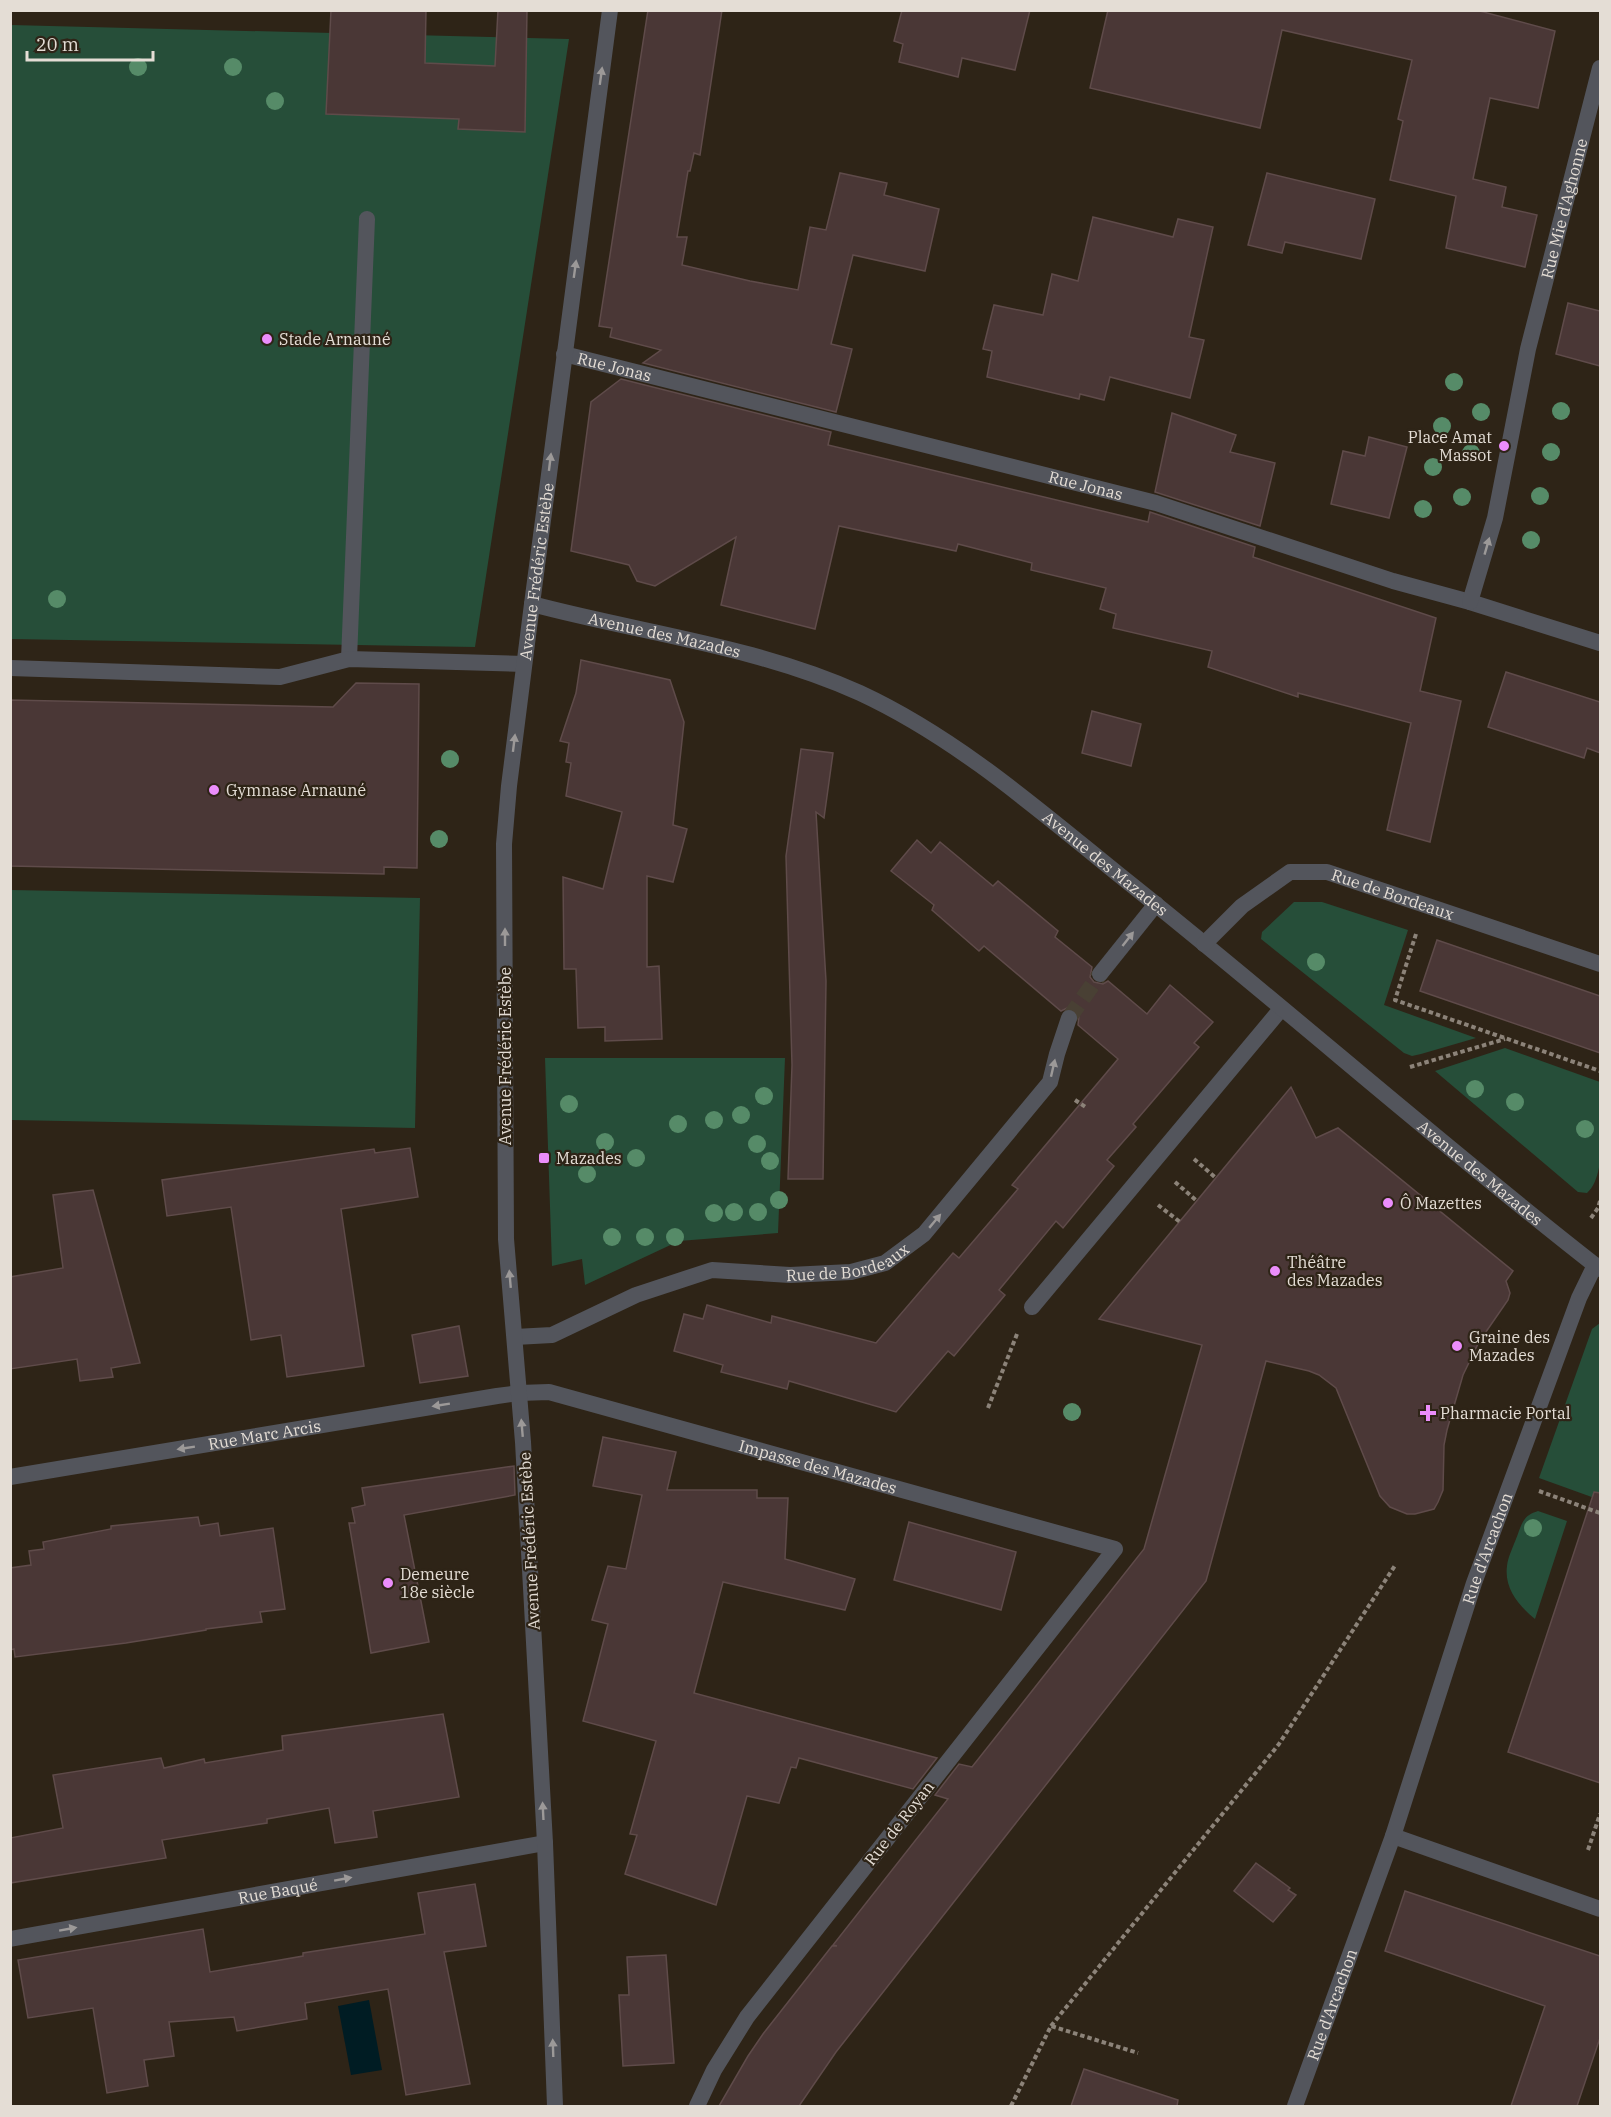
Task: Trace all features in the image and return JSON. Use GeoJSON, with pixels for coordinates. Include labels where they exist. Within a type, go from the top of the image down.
{"type":"FeatureCollection","features":[{"type":"Feature","properties":{"kind":"street","name":"Avenue Frédéric Estèbe"},"geometry":{"type":"LineString","coordinates":[[555,2106],[545,1843],[519,1393],[506,1239],[504,844],[531,604],[610,10]]}},
{"type":"Feature","properties":{"kind":"street","name":"Rue Mie d'Aghonne"},"geometry":{"type":"LineString","coordinates":[[1470,602],[1495,518],[1528,349],[1600,68]]}},
{"type":"Feature","properties":{"kind":"street"},"geometry":{"type":"LineString","coordinates":[[349,659],[367,219]]}},
{"type":"Feature","properties":{"kind":"street","name":"Rue Jonas"},"geometry":{"type":"LineString","coordinates":[[564,354],[1156,503],[1393,581],[1600,642]]}},
{"type":"Feature","properties":{"kind":"street","name":"Avenue des Mazades"},"geometry":{"type":"LineString","coordinates":[[531,604],[679,637],[797,668],[862,694],[929,731],[1008,786],[1156,904],[1281,1009],[1598,1267]]}},
{"type":"Feature","properties":{"kind":"street"},"geometry":{"type":"LineString","coordinates":[[10,668],[280,676],[349,659],[524,664]]}},
{"type":"Feature","properties":{"kind":"street","name":"Rue de Bordeaux"},"geometry":{"type":"LineString","coordinates":[[1204,944],[1242,906],[1290,872],[1326,872],[1600,964]]}},
{"type":"Feature","properties":{"kind":"street"},"geometry":{"type":"LineString","coordinates":[[1100,974],[1156,904]]}},
{"type":"Feature","properties":{"kind":"street"},"geometry":{"type":"LineString","coordinates":[[1032,1307],[1281,1009]]}},
{"type":"Feature","properties":{"kind":"street","name":"Rue de Bordeaux"},"geometry":{"type":"LineString","coordinates":[[515,1337],[552,1335],[636,1295],[712,1270],[790,1275],[851,1272],[885,1263],[924,1234],[1050,1082],[1069,1018]]}},
{"type":"Feature","properties":{"kind":"street","name":"Rue d'Arcachon"},"geometry":{"type":"LineString","coordinates":[[1295,2106],[1393,1836],[1474,1583],[1579,1298],[1598,1267]]}},
{"type":"Feature","properties":{"kind":"street","name":"Impasse des Mazades"},"geometry":{"type":"LineString","coordinates":[[519,1393],[549,1392],[1115,1549]]}},
{"type":"Feature","properties":{"kind":"street","name":"Rue Marc Arcis"},"geometry":{"type":"LineString","coordinates":[[10,1477],[519,1393]]}},
{"type":"Feature","properties":{"kind":"street","name":"Rue de Royan"},"geometry":{"type":"LineString","coordinates":[[698,2106],[714,2070],[747,2017],[1115,1549]]}},
{"type":"Feature","properties":{"kind":"street"},"geometry":{"type":"LineString","coordinates":[[1393,1836],[1600,1909]]}},
{"type":"Feature","properties":{"kind":"street","name":"Rue Baqué"},"geometry":{"type":"LineString","coordinates":[[10,1939],[545,1843]]}},
{"type":"Feature","properties":{"kind":"path"},"geometry":{"type":"LineString","coordinates":[[1425,905],[1395,1000],[1600,1071]]}},
{"type":"Feature","properties":{"kind":"path"},"geometry":{"type":"LineString","coordinates":[[1410,1067],[1506,1039]]}},
{"type":"Feature","properties":{"kind":"path"},"geometry":{"type":"LineString","coordinates":[[1190,1156],[1216,1178]]}},
{"type":"Feature","properties":{"kind":"path"},"geometry":{"type":"LineString","coordinates":[[1173,1180],[1197,1201]]}},
{"type":"Feature","properties":{"kind":"path"},"geometry":{"type":"LineString","coordinates":[[1591,1218],[1600,1201]]}},
{"type":"Feature","properties":{"kind":"path"},"geometry":{"type":"LineString","coordinates":[[1154,1202],[1180,1222]]}},
{"type":"Feature","properties":{"kind":"path"},"geometry":{"type":"LineString","coordinates":[[988,1408],[1018,1333]]}},
{"type":"Feature","properties":{"kind":"path"},"geometry":{"type":"LineString","coordinates":[[1535,1489],[1600,1513]]}},
{"type":"Feature","properties":{"kind":"path"},"geometry":{"type":"LineString","coordinates":[[1011,2106],[1051,2025],[1279,1744],[1396,1564]]}},
{"type":"Feature","properties":{"kind":"path"},"geometry":{"type":"LineString","coordinates":[[1588,1850],[1600,1814]]}},
{"type":"Feature","properties":{"kind":"path"},"geometry":{"type":"LineString","coordinates":[[1051,2025],[1138,2053]]}},
{"type":"Feature","properties":{"kind":"green space","name":"Stade Arnauné"},"geometry":{"type":"Polygon","coordinates":[[[11,25],[569,39],[475,647],[11,639],[11,25]]]}},
{"type":"Feature","properties":{"kind":"green space"},"geometry":{"type":"Polygon","coordinates":[[[11,890],[420,898],[415,1128],[11,1120],[11,890]]]}},
{"type":"Feature","properties":{"kind":"green space"},"geometry":{"type":"Polygon","coordinates":[[[1294,902],[1322,902],[1408,930],[1384,1005],[1476,1038],[1412,1056],[1404,1053],[1261,939],[1262,932],[1294,902]]]}},
{"type":"Feature","properties":{"kind":"green space"},"geometry":{"type":"Polygon","coordinates":[[[1505,1048],[1600,1082],[1601,1158],[1594,1184],[1587,1193],[1578,1192],[1435,1071],[1505,1048]]]}},
{"type":"Feature","properties":{"kind":"green space"},"geometry":{"type":"Polygon","coordinates":[[[545,1058],[785,1058],[778,1233],[679,1241],[585,1285],[582,1259],[552,1266],[545,1058]]]}},
{"type":"Feature","properties":{"kind":"green space"},"geometry":{"type":"Polygon","coordinates":[[[1600,1323],[1600,1500],[1539,1478],[1592,1329],[1600,1323]]]}},
{"type":"Feature","properties":{"kind":"green space"},"geometry":{"type":"Polygon","coordinates":[[[1538,1511],[1567,1521],[1535,1619],[1523,1608],[1510,1589],[1507,1566],[1521,1525],[1529,1515],[1538,1511]]]}},
{"type":"Feature","properties":{"kind":"water"},"geometry":{"type":"Polygon","coordinates":[[[369,2000],[382,2070],[351,2075],[338,2006],[369,2000]]]}},
{"type":"Feature","properties":{"kind":"building"},"geometry":{"type":"Polygon","coordinates":[[[331,10],[426,10],[425,63],[495,66],[498,10],[527,10],[525,132],[458,129],[459,119],[326,114],[331,10]]]}},
{"type":"Feature","properties":{"kind":"building"},"geometry":{"type":"Polygon","coordinates":[[[648,10],[722,10],[700,155],[694,153],[690,171],[688,171],[677,237],[687,237],[682,265],[798,290],[810,227],[826,230],[840,173],[887,183],[884,195],[939,209],[925,271],[853,255],[831,344],[852,349],[836,412],[643,363],[661,350],[610,337],[612,328],[599,326],[648,10]]]}},
{"type":"Feature","properties":{"kind":"building"},"geometry":{"type":"Polygon","coordinates":[[[902,10],[1030,10],[1015,70],[962,58],[958,77],[899,62],[903,44],[894,41],[902,10]]]}},
{"type":"Feature","properties":{"kind":"building"},"geometry":{"type":"Polygon","coordinates":[[[1108,10],[1476,10],[1555,31],[1538,108],[1490,98],[1473,179],[1506,187],[1502,207],[1537,215],[1525,267],[1446,248],[1456,196],[1390,180],[1403,121],[1398,119],[1412,60],[1282,30],[1260,128],[1090,88],[1108,10]]]}},
{"type":"Feature","properties":{"kind":"building"},"geometry":{"type":"Polygon","coordinates":[[[1267,173],[1375,199],[1361,259],[1285,242],[1282,253],[1248,245],[1267,173]]]}},
{"type":"Feature","properties":{"kind":"building"},"geometry":{"type":"Polygon","coordinates":[[[1093,217],[1173,237],[1178,219],[1213,227],[1189,337],[1204,340],[1190,398],[1110,377],[1104,400],[1080,394],[1079,399],[987,377],[992,351],[983,349],[994,305],[1043,315],[1052,274],[1078,281],[1093,217]]]}},
{"type":"Feature","properties":{"kind":"building"},"geometry":{"type":"Polygon","coordinates":[[[1568,303],[1600,311],[1600,366],[1556,354],[1568,303]]]}},
{"type":"Feature","properties":{"kind":"building"},"geometry":{"type":"Polygon","coordinates":[[[621,379],[831,432],[828,445],[1148,522],[1150,512],[1255,547],[1253,557],[1436,618],[1420,691],[1461,701],[1430,842],[1387,830],[1411,723],[1298,693],[1298,697],[1208,667],[1212,651],[1113,628],[1116,614],[1100,609],[1106,588],[1031,570],[1032,563],[958,544],[956,551],[839,526],[815,629],[721,605],[736,537],[655,586],[637,581],[629,565],[571,551],[591,402],[621,379]]]}},
{"type":"Feature","properties":{"kind":"building"},"geometry":{"type":"Polygon","coordinates":[[[1172,413],[1236,435],[1230,452],[1275,463],[1260,526],[1155,492],[1172,413]]]}},
{"type":"Feature","properties":{"kind":"building"},"geometry":{"type":"Polygon","coordinates":[[[1369,437],[1407,447],[1389,518],[1331,504],[1343,451],[1365,456],[1369,437]]]}},
{"type":"Feature","properties":{"kind":"building"},"geometry":{"type":"Polygon","coordinates":[[[581,660],[670,680],[684,722],[673,825],[687,829],[673,882],[647,876],[647,967],[659,966],[662,1039],[605,1041],[605,1027],[578,1028],[576,969],[564,969],[563,877],[603,889],[622,812],[566,796],[571,763],[566,762],[569,743],[560,741],[576,693],[581,660]]]}},
{"type":"Feature","properties":{"kind":"building"},"geometry":{"type":"Polygon","coordinates":[[[1506,672],[1600,702],[1600,753],[1587,748],[1584,758],[1488,727],[1506,672]]]}},
{"type":"Feature","properties":{"kind":"building","name":"Gymnase Arnauné"},"geometry":{"type":"Polygon","coordinates":[[[356,683],[419,684],[417,868],[384,867],[384,874],[10,866],[10,700],[333,707],[356,683]]]}},
{"type":"Feature","properties":{"kind":"building"},"geometry":{"type":"Polygon","coordinates":[[[1092,711],[1141,724],[1131,766],[1082,753],[1092,711]]]}},
{"type":"Feature","properties":{"kind":"building"},"geometry":{"type":"Polygon","coordinates":[[[801,749],[833,753],[824,818],[816,812],[826,981],[823,1179],[788,1179],[792,1065],[786,856],[801,749]]]}},
{"type":"Feature","properties":{"kind":"building"},"geometry":{"type":"Polygon","coordinates":[[[917,840],[931,853],[940,842],[993,886],[998,881],[1058,931],[1055,937],[1092,967],[1090,977],[1094,982],[1103,984],[1108,981],[1147,1014],[1170,985],[1213,1022],[1194,1043],[1199,1047],[1133,1124],[1136,1127],[1107,1160],[1114,1166],[1063,1228],[1056,1221],[999,1290],[1005,1295],[954,1356],[948,1351],[896,1412],[789,1381],[787,1389],[721,1372],[723,1365],[674,1351],[684,1314],[703,1319],[707,1305],[771,1323],[772,1316],[876,1343],[953,1253],[959,1258],[1018,1189],[1012,1185],[1118,1059],[1078,1025],[1079,1016],[1076,1011],[1067,1008],[1061,1011],[984,946],[979,951],[932,910],[934,905],[891,871],[917,840]]]}},
{"type":"Feature","properties":{"kind":"building"},"geometry":{"type":"Polygon","coordinates":[[[1437,940],[1600,996],[1600,1053],[1420,991],[1437,940]]]}},
{"type":"Feature","properties":{"kind":"building"},"geometry":{"type":"Polygon","coordinates":[[[1291,1087],[1316,1138],[1338,1128],[1513,1271],[1506,1281],[1510,1293],[1508,1300],[1479,1342],[1463,1375],[1444,1445],[1443,1490],[1438,1502],[1434,1509],[1415,1514],[1407,1514],[1390,1507],[1380,1496],[1336,1388],[1319,1375],[1309,1371],[1266,1361],[1206,1581],[836,2052],[799,2106],[719,2106],[763,2034],[832,1946],[837,1946],[833,1945],[948,1799],[935,1795],[959,1764],[972,1767],[1144,1549],[1202,1345],[1099,1319],[1291,1087]]]}},
{"type":"Feature","properties":{"kind":"building"},"geometry":{"type":"Polygon","coordinates":[[[410,1148],[418,1197],[341,1209],[364,1366],[287,1377],[281,1335],[251,1340],[231,1207],[167,1216],[162,1180],[374,1149],[375,1153],[410,1148]]]}},
{"type":"Feature","properties":{"kind":"building"},"geometry":{"type":"Polygon","coordinates":[[[93,1190],[140,1363],[111,1368],[113,1377],[80,1381],[77,1359],[10,1369],[10,1277],[63,1268],[53,1195],[93,1190]]]}},
{"type":"Feature","properties":{"kind":"building"},"geometry":{"type":"Polygon","coordinates":[[[459,1326],[468,1376],[420,1383],[412,1335],[459,1326]]]}},
{"type":"Feature","properties":{"kind":"building"},"geometry":{"type":"Polygon","coordinates":[[[603,1437],[676,1452],[667,1490],[757,1490],[757,1498],[788,1498],[785,1559],[855,1579],[845,1610],[723,1582],[694,1693],[937,1758],[913,1789],[799,1758],[796,1768],[791,1767],[779,1803],[747,1796],[716,1905],[625,1874],[637,1835],[630,1834],[656,1741],[583,1721],[608,1624],[592,1620],[608,1566],[626,1569],[642,1495],[593,1486],[603,1437]]]}},
{"type":"Feature","properties":{"kind":"building","name":"Demeure 18e siècle"},"geometry":{"type":"Polygon","coordinates":[[[514,1466],[515,1495],[404,1515],[429,1642],[371,1653],[349,1523],[355,1523],[352,1508],[365,1505],[362,1488],[514,1466]]]}},
{"type":"Feature","properties":{"kind":"building"},"geometry":{"type":"Polygon","coordinates":[[[1594,1492],[1600,1493],[1600,1783],[1508,1752],[1594,1492]]]}},
{"type":"Feature","properties":{"kind":"building"},"geometry":{"type":"Polygon","coordinates":[[[198,1517],[200,1526],[218,1523],[220,1536],[273,1528],[285,1609],[260,1612],[262,1622],[15,1657],[14,1649],[10,1650],[10,1568],[31,1565],[29,1551],[44,1549],[43,1542],[111,1529],[111,1526],[198,1517]]]}},
{"type":"Feature","properties":{"kind":"building"},"geometry":{"type":"Polygon","coordinates":[[[909,1522],[1016,1552],[1001,1610],[894,1580],[909,1522]]]}},
{"type":"Feature","properties":{"kind":"building"},"geometry":{"type":"Polygon","coordinates":[[[443,1714],[459,1797],[373,1811],[377,1837],[335,1843],[329,1808],[267,1819],[267,1823],[162,1840],[166,1858],[10,1883],[10,1838],[63,1828],[53,1775],[161,1758],[164,1768],[204,1759],[205,1763],[283,1750],[282,1736],[443,1714]]]}},
{"type":"Feature","properties":{"kind":"building"},"geometry":{"type":"Polygon","coordinates":[[[1256,1863],[1296,1895],[1273,1922],[1234,1891],[1256,1863]]]}},
{"type":"Feature","properties":{"kind":"building"},"geometry":{"type":"Polygon","coordinates":[[[475,1884],[486,1946],[444,1952],[470,2084],[406,2095],[388,1989],[305,2003],[307,2019],[237,2031],[234,2017],[169,2022],[174,2056],[144,2060],[148,2086],[107,2093],[93,2008],[28,2018],[18,1960],[203,1929],[210,1972],[303,1956],[303,1953],[425,1934],[418,1893],[475,1884]]]}},
{"type":"Feature","properties":{"kind":"building"},"geometry":{"type":"Polygon","coordinates":[[[1405,1891],[1600,1956],[1600,2038],[1577,2106],[1511,2106],[1545,2006],[1385,1951],[1405,1891]]]}},
{"type":"Feature","properties":{"kind":"building"},"geometry":{"type":"Polygon","coordinates":[[[666,1955],[674,2063],[623,2066],[619,1995],[629,1995],[627,1957],[666,1955]]]}},
{"type":"Feature","properties":{"kind":"building"},"geometry":{"type":"Polygon","coordinates":[[[1084,2069],[1178,2100],[1177,2106],[1071,2106],[1084,2069]]]}},
{"type":"Feature","properties":{"kind":"tunnel"},"geometry":{"type":"LineString","coordinates":[[1069,1018],[1100,974]]}},
{"type":"Feature","properties":{"kind":"place","name":"Stade Arnauné"},"geometry":{"type":"Point","coordinates":[267,339]}},
{"type":"Feature","properties":{"kind":"place","name":"Place Amat Massot"},"geometry":{"type":"Point","coordinates":[1504,446]}},
{"type":"Feature","properties":{"kind":"place","name":"Gymnase Arnauné"},"geometry":{"type":"Point","coordinates":[214,790]}},
{"type":"Feature","properties":{"kind":"place","name":"Mazades"},"geometry":{"type":"Point","coordinates":[544,1158]}},
{"type":"Feature","properties":{"kind":"place","name":"Ô Mazettes"},"geometry":{"type":"Point","coordinates":[1388,1203]}},
{"type":"Feature","properties":{"kind":"place","name":"Théâtre des Mazades"},"geometry":{"type":"Point","coordinates":[1275,1271]}},
{"type":"Feature","properties":{"kind":"place","name":"Graine des Mazades"},"geometry":{"type":"Point","coordinates":[1457,1346]}},
{"type":"Feature","properties":{"kind":"place","name":"Pharmacie Portal"},"geometry":{"type":"Point","coordinates":[1428,1413]}},
{"type":"Feature","properties":{"kind":"place","name":"Demeure 18e siècle"},"geometry":{"type":"Point","coordinates":[388,1583]}}]}
